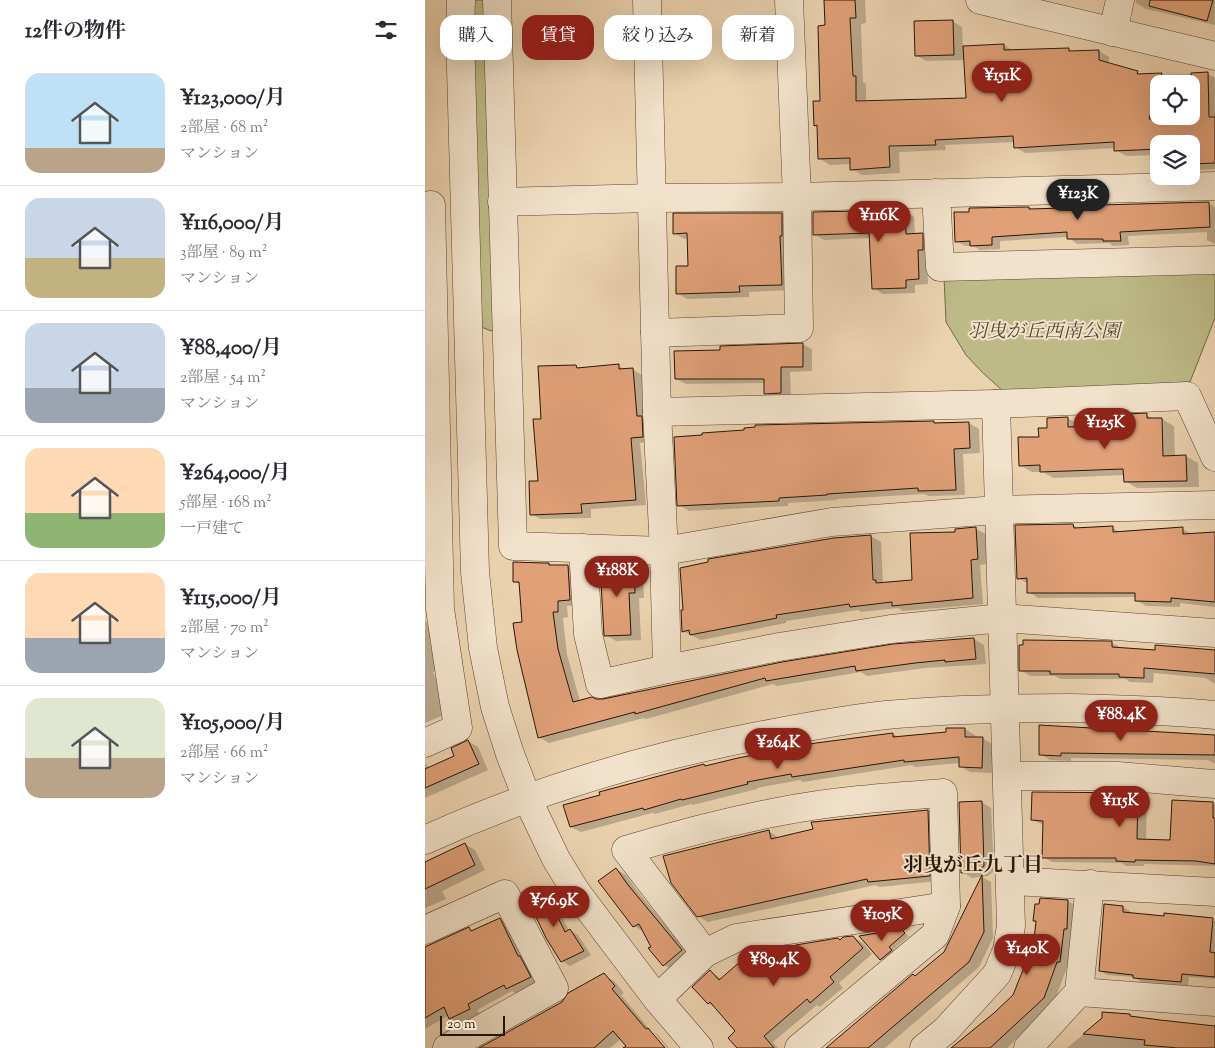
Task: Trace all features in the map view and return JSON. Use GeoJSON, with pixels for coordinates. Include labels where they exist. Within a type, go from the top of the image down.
{"type":"FeatureCollection","features":[{"type":"Feature","properties":{"kind":"street"},"geometry":{"type":"LineString","coordinates":[[461,0],[460,32],[475,572],[483,648],[495,707],[527,798],[556,859],[577,893],[657,999],[699,1048]]}},
{"type":"Feature","properties":{"kind":"street"},"geometry":{"type":"LineString","coordinates":[[497,0],[513,546],[664,551],[832,522],[998,510],[1215,505]]}},
{"type":"Feature","properties":{"kind":"street"},"geometry":{"type":"LineString","coordinates":[[647,0],[657,412],[664,551],[667,669]]}},
{"type":"Feature","properties":{"kind":"street"},"geometry":{"type":"LineString","coordinates":[[655,334],[799,328],[797,197],[789,0]]}},
{"type":"Feature","properties":{"kind":"street"},"geometry":{"type":"LineString","coordinates":[[980,0],[1013,4],[1113,32],[1215,56]]}},
{"type":"Feature","properties":{"kind":"street"},"geometry":{"type":"LineString","coordinates":[[1113,32],[1120,0]]}},
{"type":"Feature","properties":{"kind":"street"},"geometry":{"type":"LineString","coordinates":[[502,202],[797,197],[1215,186]]}},
{"type":"Feature","properties":{"kind":"street"},"geometry":{"type":"LineString","coordinates":[[935,193],[941,267],[1215,260]]}},
{"type":"Feature","properties":{"kind":"street"},"geometry":{"type":"LineString","coordinates":[[425,743],[458,728],[433,612],[428,205],[465,204]]}},
{"type":"Feature","properties":{"kind":"street"},"geometry":{"type":"LineString","coordinates":[[469,336],[506,337]]}},
{"type":"Feature","properties":{"kind":"street"},"geometry":{"type":"LineString","coordinates":[[657,412],[996,404],[1187,396],[1215,458]]}},
{"type":"Feature","properties":{"kind":"street"},"geometry":{"type":"LineString","coordinates":[[924,1048],[946,1030],[997,974],[1007,950],[1011,926],[996,404]]}},
{"type":"Feature","properties":{"kind":"street"},"geometry":{"type":"LineString","coordinates":[[583,548],[588,634],[600,684],[779,647],[882,631],[1003,618],[1215,632]]}},
{"type":"Feature","properties":{"kind":"street"},"geometry":{"type":"LineString","coordinates":[[425,840],[457,825],[574,782],[717,744],[813,726],[886,715],[1004,708],[1111,709],[1215,715]]}},
{"type":"Feature","properties":{"kind":"street"},"geometry":{"type":"LineString","coordinates":[[1007,776],[1118,776],[1215,784]]}},
{"type":"Feature","properties":{"kind":"street"},"geometry":{"type":"LineString","coordinates":[[705,953],[626,850],[707,827],[779,811],[869,799],[943,793],[946,906],[935,935],[799,1048]]}},
{"type":"Feature","properties":{"kind":"street"},"geometry":{"type":"LineString","coordinates":[[1011,881],[1215,892]]}},
{"type":"Feature","properties":{"kind":"street"},"geometry":{"type":"LineString","coordinates":[[1027,1048],[1079,992],[1091,884]]}},
{"type":"Feature","properties":{"kind":"street"},"geometry":{"type":"LineString","coordinates":[[425,930],[505,894],[554,988],[447,1048]]}},
{"type":"Feature","properties":{"kind":"street"},"geometry":{"type":"LineString","coordinates":[[657,999],[705,953],[736,938],[946,906]]}},
{"type":"Feature","properties":{"kind":"street"},"geometry":{"type":"LineString","coordinates":[[1079,992],[1215,1002]]}},
{"type":"Feature","properties":{"kind":"green space"},"geometry":{"type":"Polygon","coordinates":[[[471,0],[489,0],[489,15],[471,15],[471,0]]]}},
{"type":"Feature","properties":{"kind":"green space"},"geometry":{"type":"Polygon","coordinates":[[[472,60],[491,60],[498,325],[491,331],[479,326],[472,60]]]}},
{"type":"Feature","properties":{"kind":"green space","name":"羽曳が丘西南公園"},"geometry":{"type":"Polygon","coordinates":[[[1215,270],[1215,318],[1190,382],[1004,392],[966,355],[946,322],[944,277],[1215,270]]]}},
{"type":"Feature","properties":{"kind":"building"},"geometry":{"type":"Polygon","coordinates":[[[824,0],[855,0],[856,18],[850,18],[853,76],[856,76],[856,101],[966,98],[963,46],[1004,44],[1004,50],[1069,48],[1069,51],[1099,50],[1099,60],[1138,71],[1137,74],[1162,73],[1161,75],[1150,75],[1150,125],[1200,125],[1200,75],[1191,75],[1191,73],[1208,72],[1209,117],[1215,117],[1215,163],[1200,164],[1200,135],[1150,135],[1150,149],[1114,151],[1114,142],[1014,148],[1013,136],[935,140],[936,145],[889,146],[890,167],[850,170],[850,158],[818,159],[817,125],[814,126],[813,101],[820,101],[818,26],[825,25],[824,0]]]}},
{"type":"Feature","properties":{"kind":"building"},"geometry":{"type":"Polygon","coordinates":[[[1150,0],[1213,0],[1207,21],[1149,6],[1150,0]]]}},
{"type":"Feature","properties":{"kind":"building"},"geometry":{"type":"Polygon","coordinates":[[[953,20],[954,55],[915,56],[914,21],[953,20]]]}},
{"type":"Feature","properties":{"kind":"building"},"geometry":{"type":"Polygon","coordinates":[[[1209,202],[1210,227],[1120,232],[1121,241],[1067,239],[1067,232],[992,237],[992,245],[970,246],[970,241],[955,242],[954,212],[969,212],[969,208],[1029,207],[1029,209],[1065,208],[1065,206],[1209,202]]]}},
{"type":"Feature","properties":{"kind":"building"},"geometry":{"type":"Polygon","coordinates":[[[905,210],[906,234],[923,233],[923,250],[918,250],[919,279],[906,280],[906,288],[872,289],[869,233],[813,235],[813,212],[905,210]]]}},
{"type":"Feature","properties":{"kind":"building"},"geometry":{"type":"Polygon","coordinates":[[[673,213],[782,213],[782,236],[780,236],[782,285],[739,286],[740,292],[676,294],[676,266],[688,266],[687,233],[673,234],[673,213]]]}},
{"type":"Feature","properties":{"kind":"building"},"geometry":{"type":"Polygon","coordinates":[[[803,343],[803,367],[781,367],[781,393],[764,394],[764,379],[675,379],[674,351],[720,350],[720,346],[803,343]]]}},
{"type":"Feature","properties":{"kind":"building"},"geometry":{"type":"Polygon","coordinates":[[[619,364],[619,369],[633,368],[637,416],[642,416],[643,437],[631,438],[636,500],[581,504],[582,513],[530,515],[529,481],[538,481],[533,419],[541,419],[538,366],[576,365],[577,368],[619,364]]]}},
{"type":"Feature","properties":{"kind":"building"},"geometry":{"type":"Polygon","coordinates":[[[1147,413],[1147,418],[1162,418],[1163,456],[1186,455],[1187,481],[1124,482],[1123,469],[1040,472],[1040,465],[1019,466],[1018,437],[1039,437],[1038,428],[1047,428],[1047,418],[1068,417],[1068,427],[1126,425],[1126,414],[1147,413]]]}},
{"type":"Feature","properties":{"kind":"building"},"geometry":{"type":"Polygon","coordinates":[[[934,421],[934,423],[969,422],[970,448],[954,449],[956,490],[918,491],[918,488],[779,498],[779,501],[677,506],[674,437],[744,430],[744,428],[755,427],[755,425],[934,421]]]}},
{"type":"Feature","properties":{"kind":"building"},"geometry":{"type":"Polygon","coordinates":[[[1073,524],[1074,528],[1113,526],[1113,532],[1183,527],[1183,534],[1215,532],[1215,602],[1171,598],[1171,602],[1135,601],[1135,593],[1027,593],[1027,578],[1017,579],[1015,525],[1073,524]]]}},
{"type":"Feature","properties":{"kind":"building"},"geometry":{"type":"Polygon","coordinates":[[[976,527],[978,559],[971,560],[973,598],[892,606],[892,602],[850,607],[849,604],[776,615],[777,618],[690,635],[689,630],[682,632],[681,610],[683,610],[680,568],[708,562],[708,559],[834,538],[871,535],[873,580],[876,580],[876,583],[912,580],[910,533],[955,532],[955,529],[976,527]]]}},
{"type":"Feature","properties":{"kind":"building"},"geometry":{"type":"Polygon","coordinates":[[[513,562],[568,565],[570,600],[558,601],[558,612],[553,612],[558,649],[573,702],[592,697],[603,699],[782,662],[893,644],[974,638],[976,659],[915,663],[856,671],[855,666],[766,681],[765,678],[635,714],[635,712],[538,738],[517,650],[513,623],[522,622],[519,582],[513,582],[513,562]]]}},
{"type":"Feature","properties":{"kind":"building"},"geometry":{"type":"Polygon","coordinates":[[[600,564],[634,566],[635,593],[629,593],[631,635],[604,636],[600,564]]]}},
{"type":"Feature","properties":{"kind":"building"},"geometry":{"type":"Polygon","coordinates":[[[1023,640],[1112,641],[1112,647],[1155,650],[1155,645],[1215,650],[1215,674],[1144,668],[1144,678],[1119,677],[1119,674],[1050,674],[1050,671],[1019,671],[1019,645],[1023,645],[1023,640]]]}},
{"type":"Feature","properties":{"kind":"building"},"geometry":{"type":"Polygon","coordinates":[[[1039,725],[1215,735],[1215,755],[1061,753],[1061,756],[1039,755],[1039,725]]]}},
{"type":"Feature","properties":{"kind":"building"},"geometry":{"type":"Polygon","coordinates":[[[946,728],[965,728],[965,737],[983,737],[982,768],[959,767],[959,757],[904,762],[904,760],[792,777],[791,774],[747,782],[748,784],[570,827],[563,805],[600,795],[599,792],[704,764],[705,766],[816,743],[893,733],[893,737],[946,732],[946,728]]]}},
{"type":"Feature","properties":{"kind":"building"},"geometry":{"type":"Polygon","coordinates":[[[468,740],[479,764],[425,788],[425,769],[454,756],[451,748],[468,740]]]}},
{"type":"Feature","properties":{"kind":"building"},"geometry":{"type":"Polygon","coordinates":[[[1032,792],[1138,793],[1137,839],[1170,840],[1172,800],[1213,802],[1215,864],[1196,861],[1116,861],[1116,858],[1042,858],[1043,821],[1031,820],[1032,792]]]}},
{"type":"Feature","properties":{"kind":"building"},"geometry":{"type":"Polygon","coordinates":[[[982,801],[984,866],[978,871],[961,873],[959,802],[982,801]]]}},
{"type":"Feature","properties":{"kind":"building"},"geometry":{"type":"Polygon","coordinates":[[[928,810],[930,876],[868,882],[867,879],[697,917],[671,883],[663,856],[769,830],[771,839],[813,829],[811,822],[928,810]]]}},
{"type":"Feature","properties":{"kind":"building"},"geometry":{"type":"Polygon","coordinates":[[[465,843],[475,865],[425,889],[425,862],[465,843]]]}},
{"type":"Feature","properties":{"kind":"building"},"geometry":{"type":"Polygon","coordinates":[[[616,868],[682,950],[663,966],[648,948],[651,947],[639,924],[633,927],[598,881],[616,868]]]}},
{"type":"Feature","properties":{"kind":"building"},"geometry":{"type":"Polygon","coordinates":[[[982,875],[984,932],[969,962],[868,1048],[826,1048],[913,974],[915,976],[944,952],[982,875]]]}},
{"type":"Feature","properties":{"kind":"building"},"geometry":{"type":"Polygon","coordinates":[[[544,889],[565,932],[570,929],[584,951],[561,962],[546,938],[527,898],[544,889]]]}},
{"type":"Feature","properties":{"kind":"building"},"geometry":{"type":"Polygon","coordinates":[[[1040,898],[1068,900],[1067,929],[1064,929],[1060,962],[1057,962],[1044,998],[990,1048],[951,1048],[1013,995],[1025,965],[1031,967],[1036,921],[1033,921],[1035,904],[1039,904],[1040,898]]]}},
{"type":"Feature","properties":{"kind":"building"},"geometry":{"type":"Polygon","coordinates":[[[1104,904],[1123,906],[1123,912],[1164,916],[1164,913],[1213,918],[1210,952],[1215,953],[1215,977],[1182,974],[1181,982],[1133,978],[1133,975],[1099,971],[1104,904]]]}},
{"type":"Feature","properties":{"kind":"building"},"geometry":{"type":"Polygon","coordinates":[[[500,918],[518,956],[520,956],[531,977],[506,989],[504,985],[468,1004],[470,1009],[449,1019],[444,1007],[425,1018],[425,947],[469,927],[471,931],[500,918]]]}},
{"type":"Feature","properties":{"kind":"building"},"geometry":{"type":"Polygon","coordinates":[[[901,929],[905,933],[889,947],[892,950],[880,960],[859,936],[901,929]]]}},
{"type":"Feature","properties":{"kind":"building"},"geometry":{"type":"Polygon","coordinates":[[[853,936],[863,948],[830,977],[834,982],[810,1003],[807,999],[764,1036],[774,1048],[737,1048],[728,1038],[735,1031],[710,1002],[708,1004],[692,987],[710,970],[719,980],[749,954],[755,961],[771,949],[786,946],[789,950],[796,945],[838,938],[840,940],[843,937],[853,936]]]}},
{"type":"Feature","properties":{"kind":"building"},"geometry":{"type":"Polygon","coordinates":[[[604,973],[615,986],[612,989],[665,1048],[623,1048],[626,1046],[613,1031],[594,1048],[479,1048],[562,1002],[568,993],[604,973]]]}},
{"type":"Feature","properties":{"kind":"building"},"geometry":{"type":"Polygon","coordinates":[[[1102,1012],[1215,1026],[1215,1048],[1178,1048],[1144,1045],[1145,1040],[1083,1034],[1102,1018],[1102,1012]]]}},
{"type":"Feature","properties":{"kind":"district","name":"羽曳が丘九丁目"},"geometry":{"type":"Point","coordinates":[973,866]}}]}
